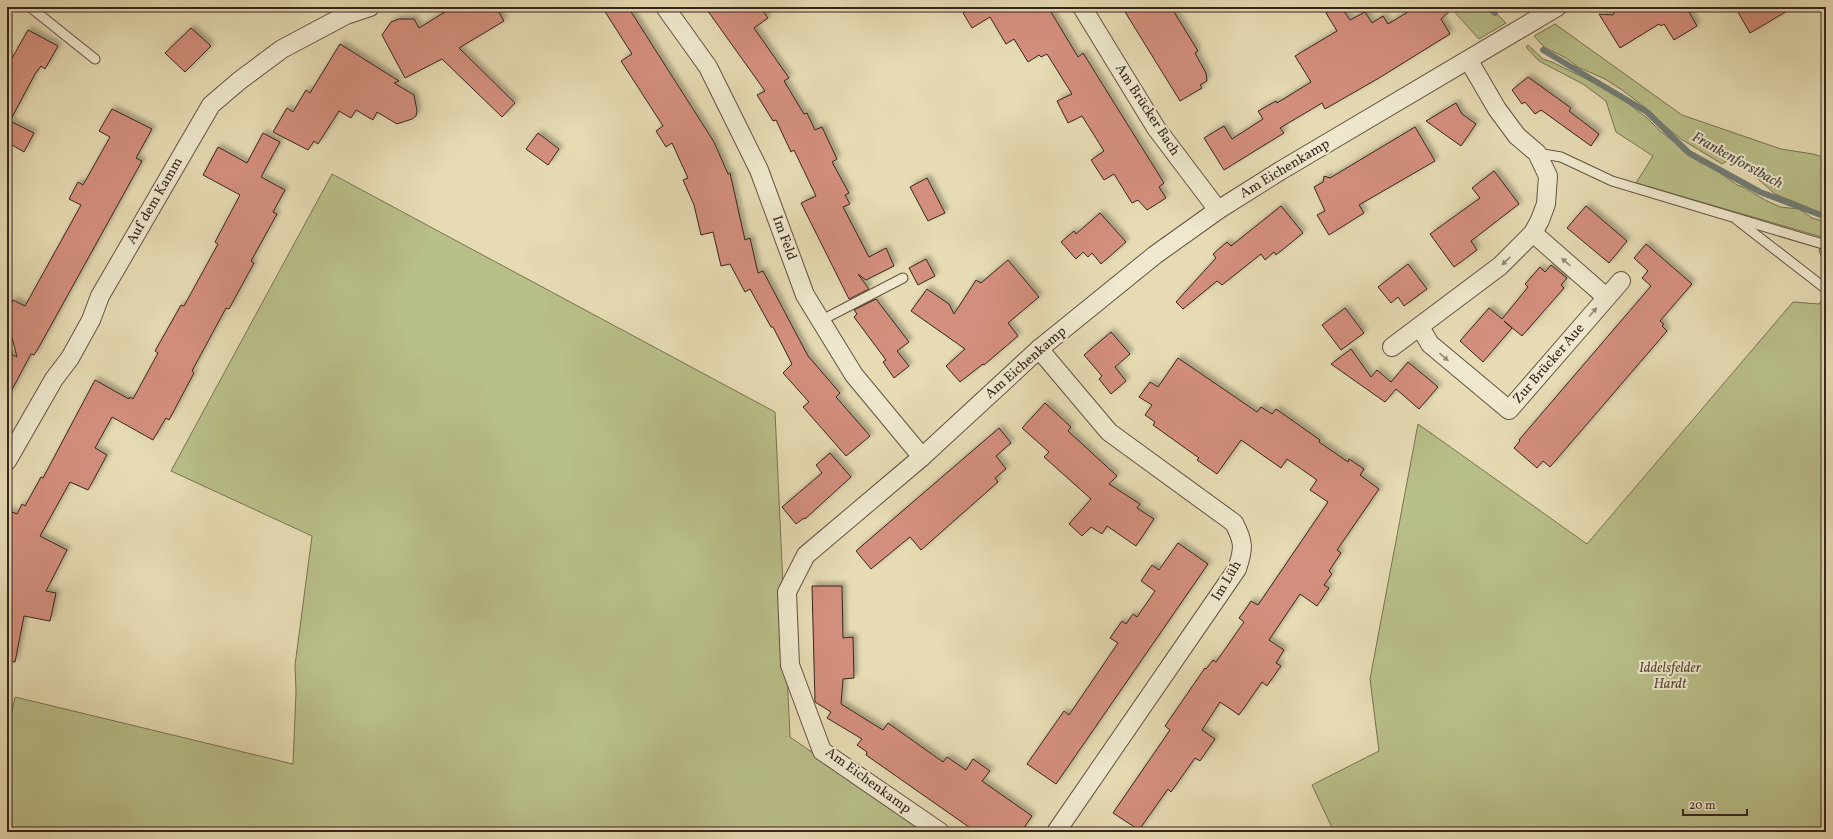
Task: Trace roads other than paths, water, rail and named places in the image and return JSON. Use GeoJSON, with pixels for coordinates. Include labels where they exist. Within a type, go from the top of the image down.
{"type":"FeatureCollection","features":[{"type":"Feature","properties":{"kind":"street","name":"Auf dem Kamm"},"geometry":{"type":"LineString","coordinates":[[7,461],[54,379],[70,358],[91,320],[100,296],[211,105],[239,81],[282,49],[346,15],[370,7]]}},
{"type":"Feature","properties":{"kind":"street","name":"Im Feld"},"geometry":{"type":"LineString","coordinates":[[665,7],[708,68],[755,163],[805,295],[854,376],[922,457]]}},
{"type":"Feature","properties":{"kind":"street","name":"Am Brücker Bach"},"geometry":{"type":"LineString","coordinates":[[1082,7],[1156,128],[1218,210]]}},
{"type":"Feature","properties":{"kind":"street","name":"Am Eichenkamp"},"geometry":{"type":"LineString","coordinates":[[940,832],[822,751],[790,665],[788,592],[806,555],[922,457],[1040,349],[1155,255],[1218,210],[1280,171],[1557,7]]}},
{"type":"Feature","properties":{"kind":"street"},"geometry":{"type":"LineString","coordinates":[[1392,347],[1500,266],[1533,233],[1546,204],[1548,176],[1537,152],[1517,136],[1497,109],[1469,60]]}},
{"type":"Feature","properties":{"kind":"street"},"geometry":{"type":"LineString","coordinates":[[1533,233],[1606,297]]}},
{"type":"Feature","properties":{"kind":"street","name":"Zur Brücker Aue"},"geometry":{"type":"LineString","coordinates":[[1420,327],[1430,344],[1509,410],[1621,281]]}},
{"type":"Feature","properties":{"kind":"street","name":"Im Lüh"},"geometry":{"type":"LineString","coordinates":[[1040,349],[1109,432],[1234,523],[1242,539],[1242,556],[1237,570],[1056,832]]}},
{"type":"Feature","properties":{"kind":"lane"},"geometry":{"type":"LineString","coordinates":[[30,7],[95,59]]}},
{"type":"Feature","properties":{"kind":"lane"},"geometry":{"type":"LineString","coordinates":[[1537,152],[1561,157],[1612,181],[1676,202],[1826,245]]}},
{"type":"Feature","properties":{"kind":"lane"},"geometry":{"type":"LineString","coordinates":[[1732,217],[1826,289]]}},
{"type":"Feature","properties":{"kind":"lane"},"geometry":{"type":"LineString","coordinates":[[820,321],[903,278]]}},
{"type":"Feature","properties":{"kind":"waterway","name":"Frankenforstbach"},"geometry":{"type":"LineString","coordinates":[[1489,7],[1495,13]]}},
{"type":"Feature","properties":{"kind":"waterway","name":"Frankenforstbach"},"geometry":{"type":"LineString","coordinates":[[1543,50],[1647,112],[1689,153],[1760,192],[1826,217]]}},
{"type":"Feature","properties":{"kind":"park label","name":"Iddelsfelder Hardt"},"geometry":{"type":"Point","coordinates":[1670,676]}}]}
